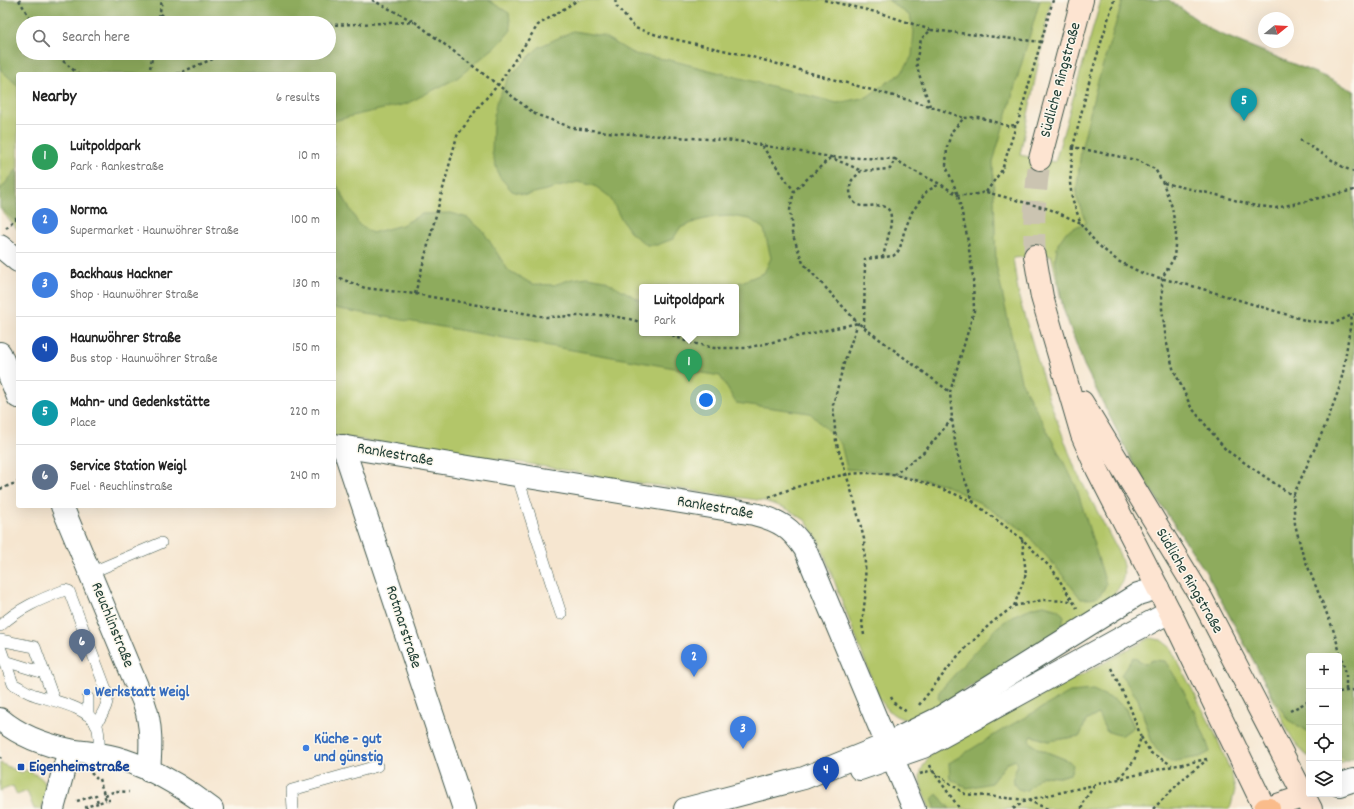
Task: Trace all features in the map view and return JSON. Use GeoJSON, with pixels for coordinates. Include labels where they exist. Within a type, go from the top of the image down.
{"type":"FeatureCollection","features":[{"type":"Feature","properties":{"kind":"main road","name":"Südliche Ringstraße"},"geometry":{"type":"LineString","coordinates":[[1040,160],[1082,0]]}},
{"type":"Feature","properties":{"kind":"main road","name":"Südliche Ringstraße"},"geometry":{"type":"LineString","coordinates":[[1035,256],[1042,297],[1082,435],[1097,469],[1158,590]]}},
{"type":"Feature","properties":{"kind":"main road","name":"Südliche Ringstraße"},"geometry":{"type":"LineString","coordinates":[[1060,358],[1093,423],[1202,600],[1309,800]]}},
{"type":"Feature","properties":{"kind":"main road"},"geometry":{"type":"LineString","coordinates":[[1158,590],[1176,566],[1173,553]]}},
{"type":"Feature","properties":{"kind":"main road"},"geometry":{"type":"LineString","coordinates":[[1158,590],[1192,593],[1202,600]]}},
{"type":"Feature","properties":{"kind":"main road"},"geometry":{"type":"LineString","coordinates":[[1158,590],[1178,597],[1175,607],[1170,612]]}},
{"type":"Feature","properties":{"kind":"main road","name":"Südliche Ringstraße"},"geometry":{"type":"LineString","coordinates":[[1170,612],[1265,809]]}},
{"type":"Feature","properties":{"kind":"main road"},"geometry":{"type":"LineString","coordinates":[[1265,809],[1309,800]]}},
{"type":"Feature","properties":{"kind":"street"},"geometry":{"type":"LineString","coordinates":[[2,238],[16,258]]}},
{"type":"Feature","properties":{"kind":"street"},"geometry":{"type":"LineString","coordinates":[[0,353],[16,393]]}},
{"type":"Feature","properties":{"kind":"street","name":"Rankestraße"},"geometry":{"type":"LineString","coordinates":[[338,445],[754,514],[769,518],[785,525],[797,537],[805,549],[914,809]]}},
{"type":"Feature","properties":{"kind":"street","name":"Rotmarstraße"},"geometry":{"type":"LineString","coordinates":[[338,445],[464,809]]}},
{"type":"Feature","properties":{"kind":"street","name":"Reuchlinstraße"},"geometry":{"type":"LineString","coordinates":[[63,508],[149,716],[151,750],[149,771]]}},
{"type":"Feature","properties":{"kind":"street"},"geometry":{"type":"LineString","coordinates":[[695,808],[804,778],[843,774],[890,751],[940,718],[1158,590]]}},
{"type":"Feature","properties":{"kind":"street"},"geometry":{"type":"LineString","coordinates":[[890,751],[923,747],[1170,612]]}},
{"type":"Feature","properties":{"kind":"street"},"geometry":{"type":"LineString","coordinates":[[0,719],[22,734],[69,750],[99,753],[124,760],[176,784],[212,809]]}},
{"type":"Feature","properties":{"kind":"street"},"geometry":{"type":"LineString","coordinates":[[53,809],[69,750]]}},
{"type":"Feature","properties":{"kind":"street"},"geometry":{"type":"LineString","coordinates":[[1342,784],[1354,780]]}},
{"type":"Feature","properties":{"kind":"lane"},"geometry":{"type":"LineString","coordinates":[[517,475],[561,614]]}},
{"type":"Feature","properties":{"kind":"lane"},"geometry":{"type":"LineString","coordinates":[[90,573],[162,544]]}},
{"type":"Feature","properties":{"kind":"lane"},"geometry":{"type":"LineString","coordinates":[[0,626],[10,616],[33,603],[65,590],[69,591],[107,692],[108,698],[105,708],[96,725]]}},
{"type":"Feature","properties":{"kind":"lane"},"geometry":{"type":"LineString","coordinates":[[0,640],[35,647],[54,700]]}},
{"type":"Feature","properties":{"kind":"lane"},"geometry":{"type":"LineString","coordinates":[[0,647],[13,684],[34,695],[54,700],[88,715],[93,719],[99,732],[99,753]]}},
{"type":"Feature","properties":{"kind":"lane"},"geometry":{"type":"LineString","coordinates":[[5,661],[44,673]]}},
{"type":"Feature","properties":{"kind":"lane"},"geometry":{"type":"LineString","coordinates":[[88,698],[88,715]]}},
{"type":"Feature","properties":{"kind":"lane"},"geometry":{"type":"LineString","coordinates":[[88,715],[105,708]]}},
{"type":"Feature","properties":{"kind":"lane"},"geometry":{"type":"LineString","coordinates":[[293,809],[292,790],[377,766]]}},
{"type":"Feature","properties":{"kind":"path"},"geometry":{"type":"LineString","coordinates":[[19,0],[29,16]]}},
{"type":"Feature","properties":{"kind":"path"},"geometry":{"type":"LineString","coordinates":[[162,0],[160,14],[162,16]]}},
{"type":"Feature","properties":{"kind":"path"},"geometry":{"type":"LineString","coordinates":[[372,0],[415,22],[498,84],[535,114],[573,128],[617,133],[737,141],[831,157],[895,159],[910,169],[958,195],[972,195],[986,192],[1049,209],[1081,224]]}},
{"type":"Feature","properties":{"kind":"path"},"geometry":{"type":"LineString","coordinates":[[414,294],[457,136],[498,84],[538,25],[578,0]]}},
{"type":"Feature","properties":{"kind":"path"},"geometry":{"type":"LineString","coordinates":[[615,0],[617,7],[636,28],[660,36],[745,56],[930,106],[964,118],[978,117],[1008,126],[1018,122],[1053,0]]}},
{"type":"Feature","properties":{"kind":"path"},"geometry":{"type":"LineString","coordinates":[[824,0],[880,13],[931,30],[1042,42]]}},
{"type":"Feature","properties":{"kind":"path"},"geometry":{"type":"LineString","coordinates":[[1114,0],[1089,82],[1073,147],[1070,183],[1072,198],[1081,224],[1097,244],[1118,261],[1144,274],[1308,321],[1335,323],[1353,314]]}},
{"type":"Feature","properties":{"kind":"path"},"geometry":{"type":"LineString","coordinates":[[336,25],[415,22]]}},
{"type":"Feature","properties":{"kind":"path"},"geometry":{"type":"LineString","coordinates":[[930,106],[916,62],[921,39],[931,30]]}},
{"type":"Feature","properties":{"kind":"path"},"geometry":{"type":"LineString","coordinates":[[62,60],[76,72]]}},
{"type":"Feature","properties":{"kind":"path"},"geometry":{"type":"LineString","coordinates":[[149,72],[152,60]]}},
{"type":"Feature","properties":{"kind":"path"},"geometry":{"type":"LineString","coordinates":[[182,72],[210,60]]}},
{"type":"Feature","properties":{"kind":"path"},"geometry":{"type":"LineString","coordinates":[[964,118],[952,131],[947,147],[946,166],[958,195],[967,236],[973,277],[974,311],[950,392],[956,449],[963,474],[974,503]]}},
{"type":"Feature","properties":{"kind":"path"},"geometry":{"type":"LineString","coordinates":[[986,192],[1002,170],[1015,129],[1015,124]]}},
{"type":"Feature","properties":{"kind":"path"},"geometry":{"type":"LineString","coordinates":[[1300,140],[1343,167],[1354,172]]}},
{"type":"Feature","properties":{"kind":"path"},"geometry":{"type":"LineString","coordinates":[[762,145],[794,191]]}},
{"type":"Feature","properties":{"kind":"path"},"geometry":{"type":"LineString","coordinates":[[1073,147],[1136,160],[1155,169],[1163,183],[1172,207],[1176,233],[1174,258],[1162,278],[1162,308],[1166,340],[1172,368],[1191,407],[1226,450],[1293,496]]}},
{"type":"Feature","properties":{"kind":"path"},"geometry":{"type":"LineString","coordinates":[[831,157],[842,163],[852,165],[861,172]]}},
{"type":"Feature","properties":{"kind":"path"},"geometry":{"type":"LineString","coordinates":[[831,157],[794,191],[790,210],[792,233],[803,263],[858,323],[950,392]]}},
{"type":"Feature","properties":{"kind":"path"},"geometry":{"type":"LineString","coordinates":[[883,258],[891,222],[889,211],[885,206],[864,206],[857,204],[852,199],[850,191],[851,182],[861,172],[890,169],[895,159]]}},
{"type":"Feature","properties":{"kind":"path"},"geometry":{"type":"LineString","coordinates":[[1163,183],[1218,195],[1252,205],[1276,208],[1354,190]]}},
{"type":"Feature","properties":{"kind":"path"},"geometry":{"type":"LineString","coordinates":[[864,327],[865,259],[883,258],[893,256],[897,253],[912,212],[927,191],[940,184]]}},
{"type":"Feature","properties":{"kind":"path"},"geometry":{"type":"LineString","coordinates":[[2,238],[16,219]]}},
{"type":"Feature","properties":{"kind":"path"},"geometry":{"type":"LineString","coordinates":[[336,277],[365,288],[414,294],[546,317],[607,315],[639,322]]}},
{"type":"Feature","properties":{"kind":"path"},"geometry":{"type":"LineString","coordinates":[[1346,690],[1346,673],[1333,629],[1302,552],[1295,524],[1293,496],[1326,424],[1339,389],[1353,314]]}},
{"type":"Feature","properties":{"kind":"path"},"geometry":{"type":"LineString","coordinates":[[674,336],[688,342],[714,348],[746,348],[858,323]]}},
{"type":"Feature","properties":{"kind":"path"},"geometry":{"type":"LineString","coordinates":[[858,323],[844,363],[833,405],[836,441],[847,474],[864,539],[866,590],[862,624],[865,639]]}},
{"type":"Feature","properties":{"kind":"path"},"geometry":{"type":"LineString","coordinates":[[893,475],[925,450],[952,418]]}},
{"type":"Feature","properties":{"kind":"path"},"geometry":{"type":"LineString","coordinates":[[765,499],[799,485],[847,474],[870,473],[893,475],[937,487],[974,503],[1022,539],[1053,570],[1080,611]]}},
{"type":"Feature","properties":{"kind":"path"},"geometry":{"type":"LineString","coordinates":[[0,489],[16,483]]}},
{"type":"Feature","properties":{"kind":"path"},"geometry":{"type":"LineString","coordinates":[[1014,606],[1026,574],[1022,539]]}},
{"type":"Feature","properties":{"kind":"path"},"geometry":{"type":"LineString","coordinates":[[915,709],[957,657],[990,624],[1014,606],[1043,600],[1073,601]]}},
{"type":"Feature","properties":{"kind":"path"},"geometry":{"type":"LineString","coordinates":[[1111,668],[1130,707],[1141,737],[1151,753],[1173,766]]}},
{"type":"Feature","properties":{"kind":"path"},"geometry":{"type":"LineString","coordinates":[[1342,691],[1354,690]]}},
{"type":"Feature","properties":{"kind":"path"},"geometry":{"type":"LineString","coordinates":[[890,696],[894,703],[911,715]]}},
{"type":"Feature","properties":{"kind":"path"},"geometry":{"type":"LineString","coordinates":[[1290,711],[1306,703]]}},
{"type":"Feature","properties":{"kind":"path"},"geometry":{"type":"LineString","coordinates":[[1118,779],[1134,761],[1141,737]]}},
{"type":"Feature","properties":{"kind":"path"},"geometry":{"type":"LineString","coordinates":[[1013,809],[1027,800],[1207,759],[1184,778],[1153,809]]}},
{"type":"Feature","properties":{"kind":"path"},"geometry":{"type":"LineString","coordinates":[[960,809],[932,770],[965,794],[1027,800],[1048,809]]}},
{"type":"Feature","properties":{"kind":"path"},"geometry":{"type":"LineString","coordinates":[[99,779],[106,800]]}},
{"type":"Feature","properties":{"kind":"path"},"geometry":{"type":"LineString","coordinates":[[1082,809],[1082,804],[1094,785]]}},
{"type":"Feature","properties":{"kind":"path"},"geometry":{"type":"LineString","coordinates":[[105,795],[116,791],[129,792]]}},
{"type":"Feature","properties":{"kind":"path"},"geometry":{"type":"LineString","coordinates":[[74,802],[96,795],[98,803]]}},
{"type":"Feature","properties":{"kind":"path"},"geometry":{"type":"LineString","coordinates":[[87,809],[86,807],[110,800]]}},
{"type":"Feature","properties":{"kind":"green space"},"geometry":{"type":"Polygon","coordinates":[[[0,0],[1051,0],[1020,155],[1055,162],[1101,0],[1169,0],[1213,31],[1325,77],[1354,91],[1354,758],[1342,762],[1342,653],[1306,653],[1306,755],[1294,741],[1287,729],[1267,686],[1206,572],[1133,463],[1084,365],[1063,308],[1051,255],[1013,258],[1019,298],[1049,399],[1076,471],[1122,560],[1124,572],[1122,582],[1111,598],[915,721],[903,719],[890,712],[879,698],[819,541],[805,520],[785,508],[764,501],[639,483],[523,463],[336,436],[336,72],[16,72],[16,228],[0,209],[0,0]]]}},
{"type":"Feature","properties":{"kind":"green space"},"geometry":{"type":"Polygon","coordinates":[[[0,0],[488,0],[509,13],[511,30],[500,43],[457,78],[406,104],[336,120],[336,72],[16,72],[16,84],[0,69],[0,0]]]}},
{"type":"Feature","properties":{"kind":"green space"},"geometry":{"type":"Polygon","coordinates":[[[888,0],[1040,0],[993,162],[996,264],[1021,381],[1076,486],[1106,584],[1102,593],[1097,597],[1091,599],[1081,599],[1056,567],[1023,530],[982,504],[943,484],[887,472],[847,469],[841,444],[810,413],[736,403],[720,376],[336,308],[336,184],[359,225],[372,233],[402,225],[422,214],[451,213],[468,218],[483,231],[508,270],[532,284],[554,285],[572,279],[588,277],[604,280],[639,299],[639,336],[739,336],[739,284],[736,284],[764,273],[771,258],[764,229],[750,219],[731,216],[714,217],[697,221],[680,228],[673,239],[657,245],[647,245],[632,234],[620,217],[610,197],[595,186],[578,182],[526,195],[512,191],[499,176],[492,153],[493,124],[496,103],[509,77],[539,47],[573,31],[603,36],[634,54],[670,60],[837,103],[867,97],[901,74],[912,56],[914,31],[910,16],[888,0]]]}},
{"type":"Feature","properties":{"kind":"green space"},"geometry":{"type":"Polygon","coordinates":[[[1123,0],[1169,0],[1213,31],[1325,77],[1354,91],[1354,758],[1346,761],[1342,758],[1342,653],[1306,653],[1306,730],[1288,720],[1267,686],[1206,572],[1133,463],[1084,365],[1063,308],[1055,259],[1058,244],[1066,232],[1086,222],[1076,196],[1081,150],[1097,84],[1123,0]]]}},
{"type":"Feature","properties":{"kind":"green space"},"geometry":{"type":"Polygon","coordinates":[[[16,170],[16,223],[0,207],[0,190],[16,170]]]}},
{"type":"Feature","properties":{"kind":"green space"},"geometry":{"type":"Polygon","coordinates":[[[1044,605],[1058,609],[1064,616],[1062,626],[1048,640],[943,703],[938,698],[939,692],[995,629],[1012,616],[1034,607],[1044,605]]]}},
{"type":"Feature","properties":{"kind":"green space"},"geometry":{"type":"Polygon","coordinates":[[[1150,638],[1161,640],[1170,647],[1214,731],[1232,775],[1235,790],[1231,806],[1228,809],[950,809],[937,794],[932,799],[936,809],[930,809],[921,786],[920,774],[926,761],[932,753],[1150,638]],[[1133,658],[1138,699],[1151,739],[1145,664],[1133,658]],[[1125,708],[1004,729],[991,783],[1006,764],[1015,760],[1018,765],[1014,773],[1027,790],[1041,776],[1059,777],[1070,774],[1073,765],[1069,761],[1037,748],[1029,741],[1032,736],[1049,741],[1098,714],[1121,736],[1134,726],[1125,708]]]}},
{"type":"Feature","properties":{"kind":"green space"},"geometry":{"type":"Polygon","coordinates":[[[1133,657],[1145,664],[1153,660],[1165,661],[1191,705],[1210,752],[1200,757],[1170,762],[1156,749],[1151,739],[1138,699],[1121,675],[1133,657]]]}},
{"type":"Feature","properties":{"kind":"green space"},"geometry":{"type":"Polygon","coordinates":[[[1093,690],[1115,700],[1125,708],[1134,727],[1121,736],[1106,731],[1098,714],[1086,721],[1080,736],[1049,741],[1032,736],[1029,741],[1037,748],[1069,761],[1073,765],[1070,774],[1059,777],[1041,776],[1027,790],[1021,790],[1015,786],[1014,782],[1014,774],[1018,765],[1015,760],[1006,764],[991,783],[967,788],[950,779],[949,763],[1004,729],[1070,692],[1093,690]]]}},
{"type":"Feature","properties":{"kind":"green space"},"geometry":{"type":"Polygon","coordinates":[[[0,763],[22,773],[25,770],[43,780],[46,788],[42,809],[34,809],[27,791],[17,795],[13,786],[0,791],[0,763]]]}},
{"type":"Feature","properties":{"kind":"green space"},"geometry":{"type":"Polygon","coordinates":[[[937,794],[950,809],[936,809],[932,799],[937,794]]]}},
{"type":"Feature","properties":{"kind":"tunnel"},"geometry":{"type":"LineString","coordinates":[[1035,256],[1035,208],[1040,159]]}},
{"type":"Feature","properties":{"kind":"place","name":"Mahn- und Gedenkstätte"},"geometry":{"type":"Point","coordinates":[1244,121]}},
{"type":"Feature","properties":{"kind":"place","name":"Luitpoldpark"},"geometry":{"type":"Point","coordinates":[689,382]}},
{"type":"Feature","properties":{"kind":"place","name":"Service Station Weigl"},"geometry":{"type":"Point","coordinates":[82,662]}},
{"type":"Feature","properties":{"kind":"place","name":"Norma"},"geometry":{"type":"Point","coordinates":[694,677]}},
{"type":"Feature","properties":{"kind":"place","name":"Werkstatt Weigl"},"geometry":{"type":"Point","coordinates":[87,692]}},
{"type":"Feature","properties":{"kind":"place","name":"Küche - gut und günstig"},"geometry":{"type":"Point","coordinates":[306,748]}},
{"type":"Feature","properties":{"kind":"place","name":"Backhaus Hackner"},"geometry":{"type":"Point","coordinates":[743,749]}},
{"type":"Feature","properties":{"kind":"place","name":"Eigenheimstraße"},"geometry":{"type":"Point","coordinates":[21,767]}},
{"type":"Feature","properties":{"kind":"place","name":"Haunwöhrer Straße"},"geometry":{"type":"Point","coordinates":[826,790]}}]}
